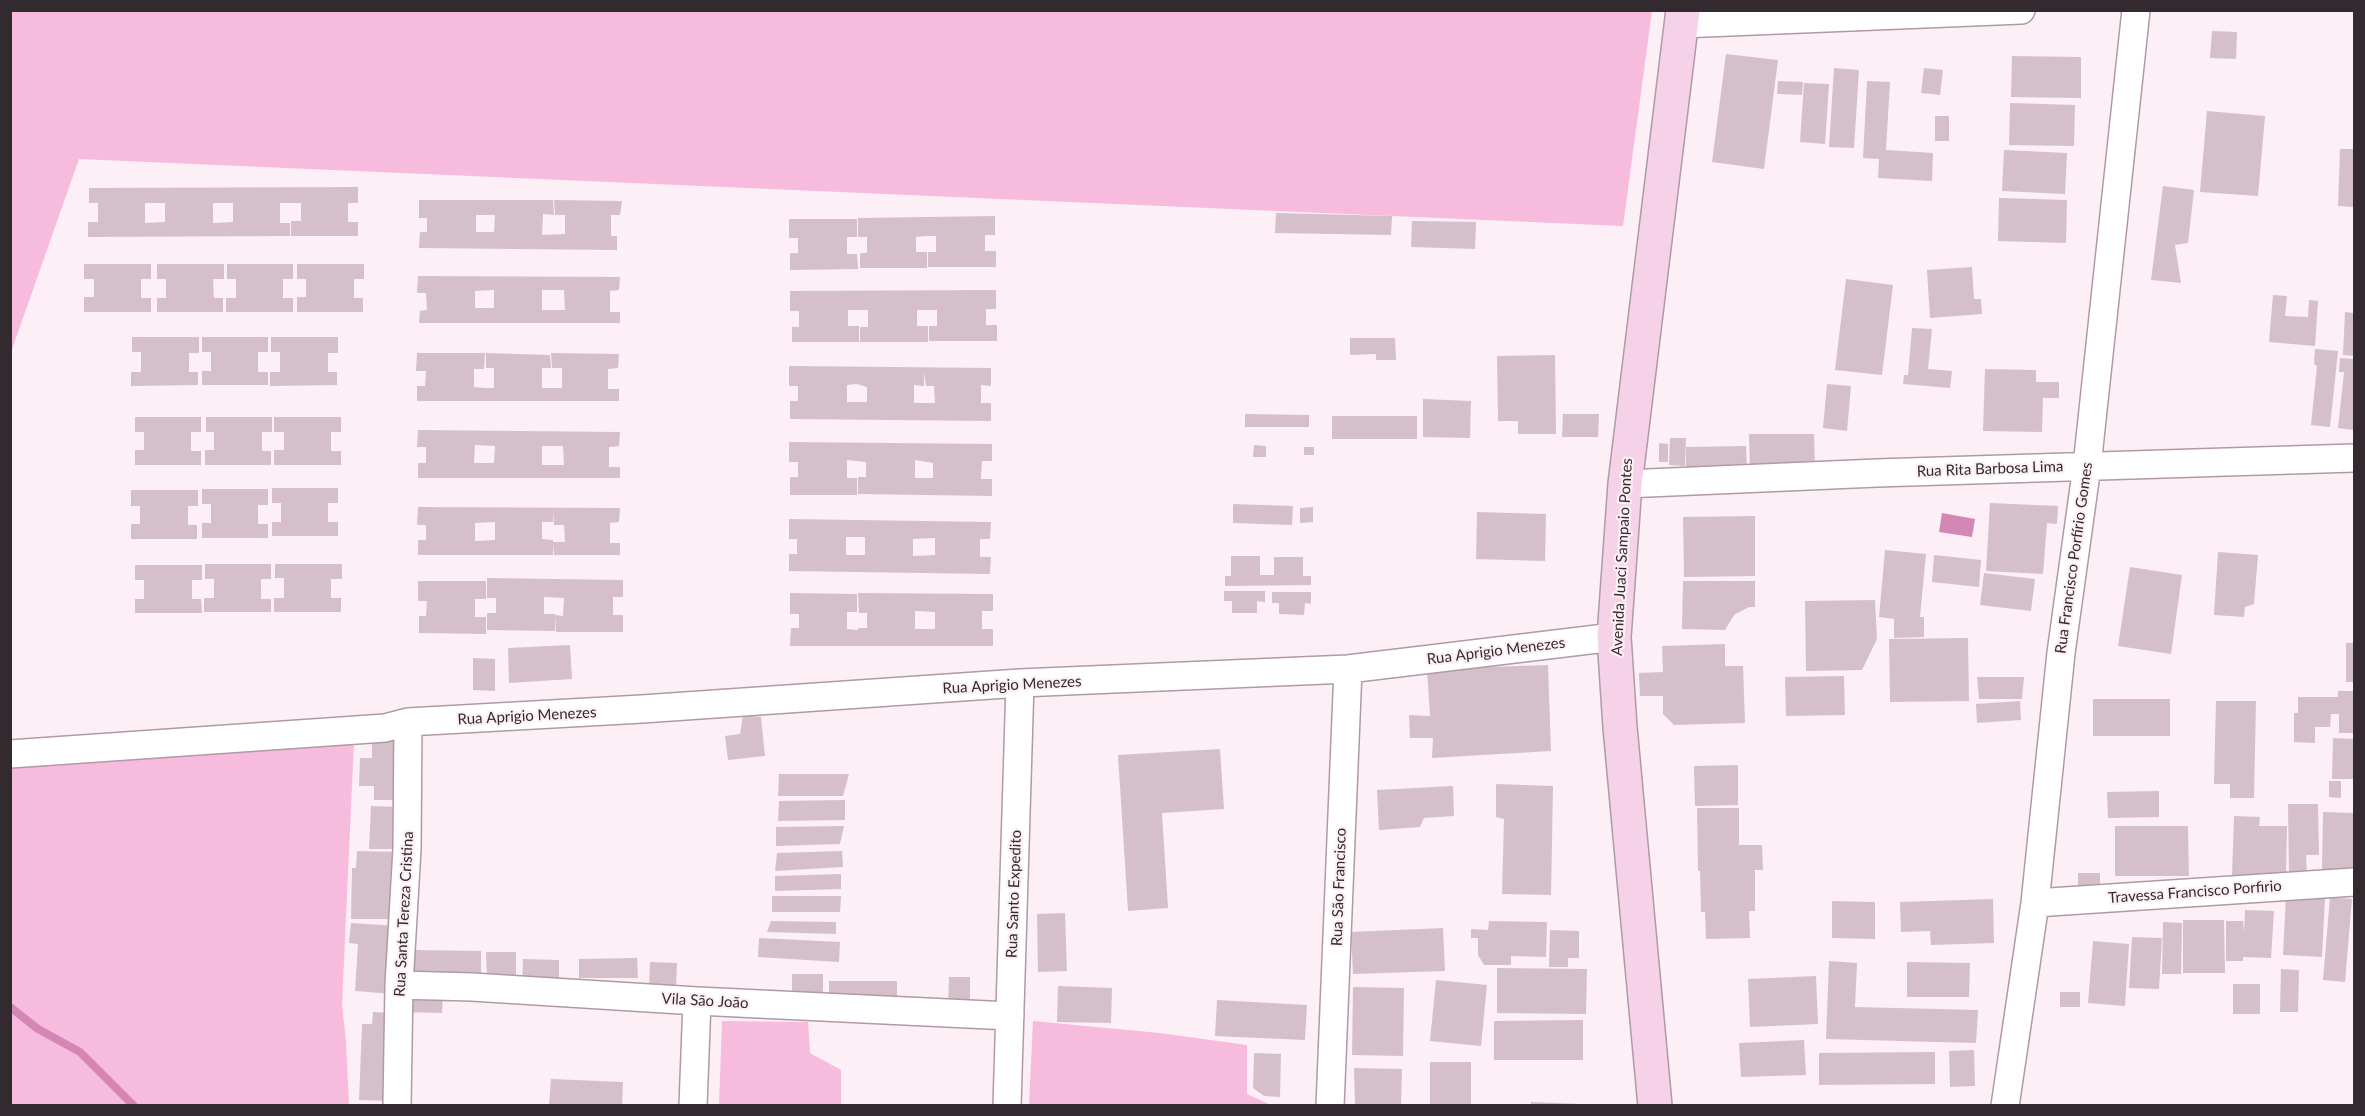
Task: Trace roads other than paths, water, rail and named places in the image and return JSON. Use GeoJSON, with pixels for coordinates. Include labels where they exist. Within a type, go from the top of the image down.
{"type":"FeatureCollection","features":[{"type":"Feature","properties":{"kind":"main road","name":"Avenida Juaci Sampaio Pontes"},"geometry":{"type":"LineString","coordinates":[[1655,1106],[1620,727],[1614,637],[1625,484],[1682,17]]}},
{"type":"Feature","properties":{"kind":"street"},"geometry":{"type":"LineString","coordinates":[[1682,17],[2021,10]]}},
{"type":"Feature","properties":{"kind":"street","name":"Rua Francisco Porfírio Gomes"},"geometry":{"type":"LineString","coordinates":[[2005,1106],[2035,903],[2061,653],[2087,466],[2136,10]]}},
{"type":"Feature","properties":{"kind":"street","name":"Rua Rita Barbosa Lima"},"geometry":{"type":"LineString","coordinates":[[1625,484],[2355,458]]}},
{"type":"Feature","properties":{"kind":"street","name":"Rua Aprigio Menezes"},"geometry":{"type":"LineString","coordinates":[[10,754],[385,728],[408,722],[631,710],[1020,683],[1348,669],[1614,637]]}},
{"type":"Feature","properties":{"kind":"street","name":"Rua São Francisco"},"geometry":{"type":"LineString","coordinates":[[1330,1106],[1348,669]]}},
{"type":"Feature","properties":{"kind":"street","name":"Rua Santo Expedito"},"geometry":{"type":"LineString","coordinates":[[1007,1106],[1020,683]]}},
{"type":"Feature","properties":{"kind":"street","name":"Rua Santa Tereza Cristina"},"geometry":{"type":"LineString","coordinates":[[397,1106],[399,985],[407,849],[408,722]]}},
{"type":"Feature","properties":{"kind":"street","name":"Travessa Francisco Porfirio"},"geometry":{"type":"LineString","coordinates":[[2035,903],[2355,882]]}},
{"type":"Feature","properties":{"kind":"street","name":"Vila São João"},"geometry":{"type":"LineString","coordinates":[[399,985],[472,987],[1010,1017]]}},
{"type":"Feature","properties":{"kind":"street"},"geometry":{"type":"LineString","coordinates":[[693,1106],[697,1001]]}},
{"type":"Feature","properties":{"kind":"waterway"},"geometry":{"type":"LineString","coordinates":[[10,1007],[38,1029],[80,1052],[134,1106]]}}]}
